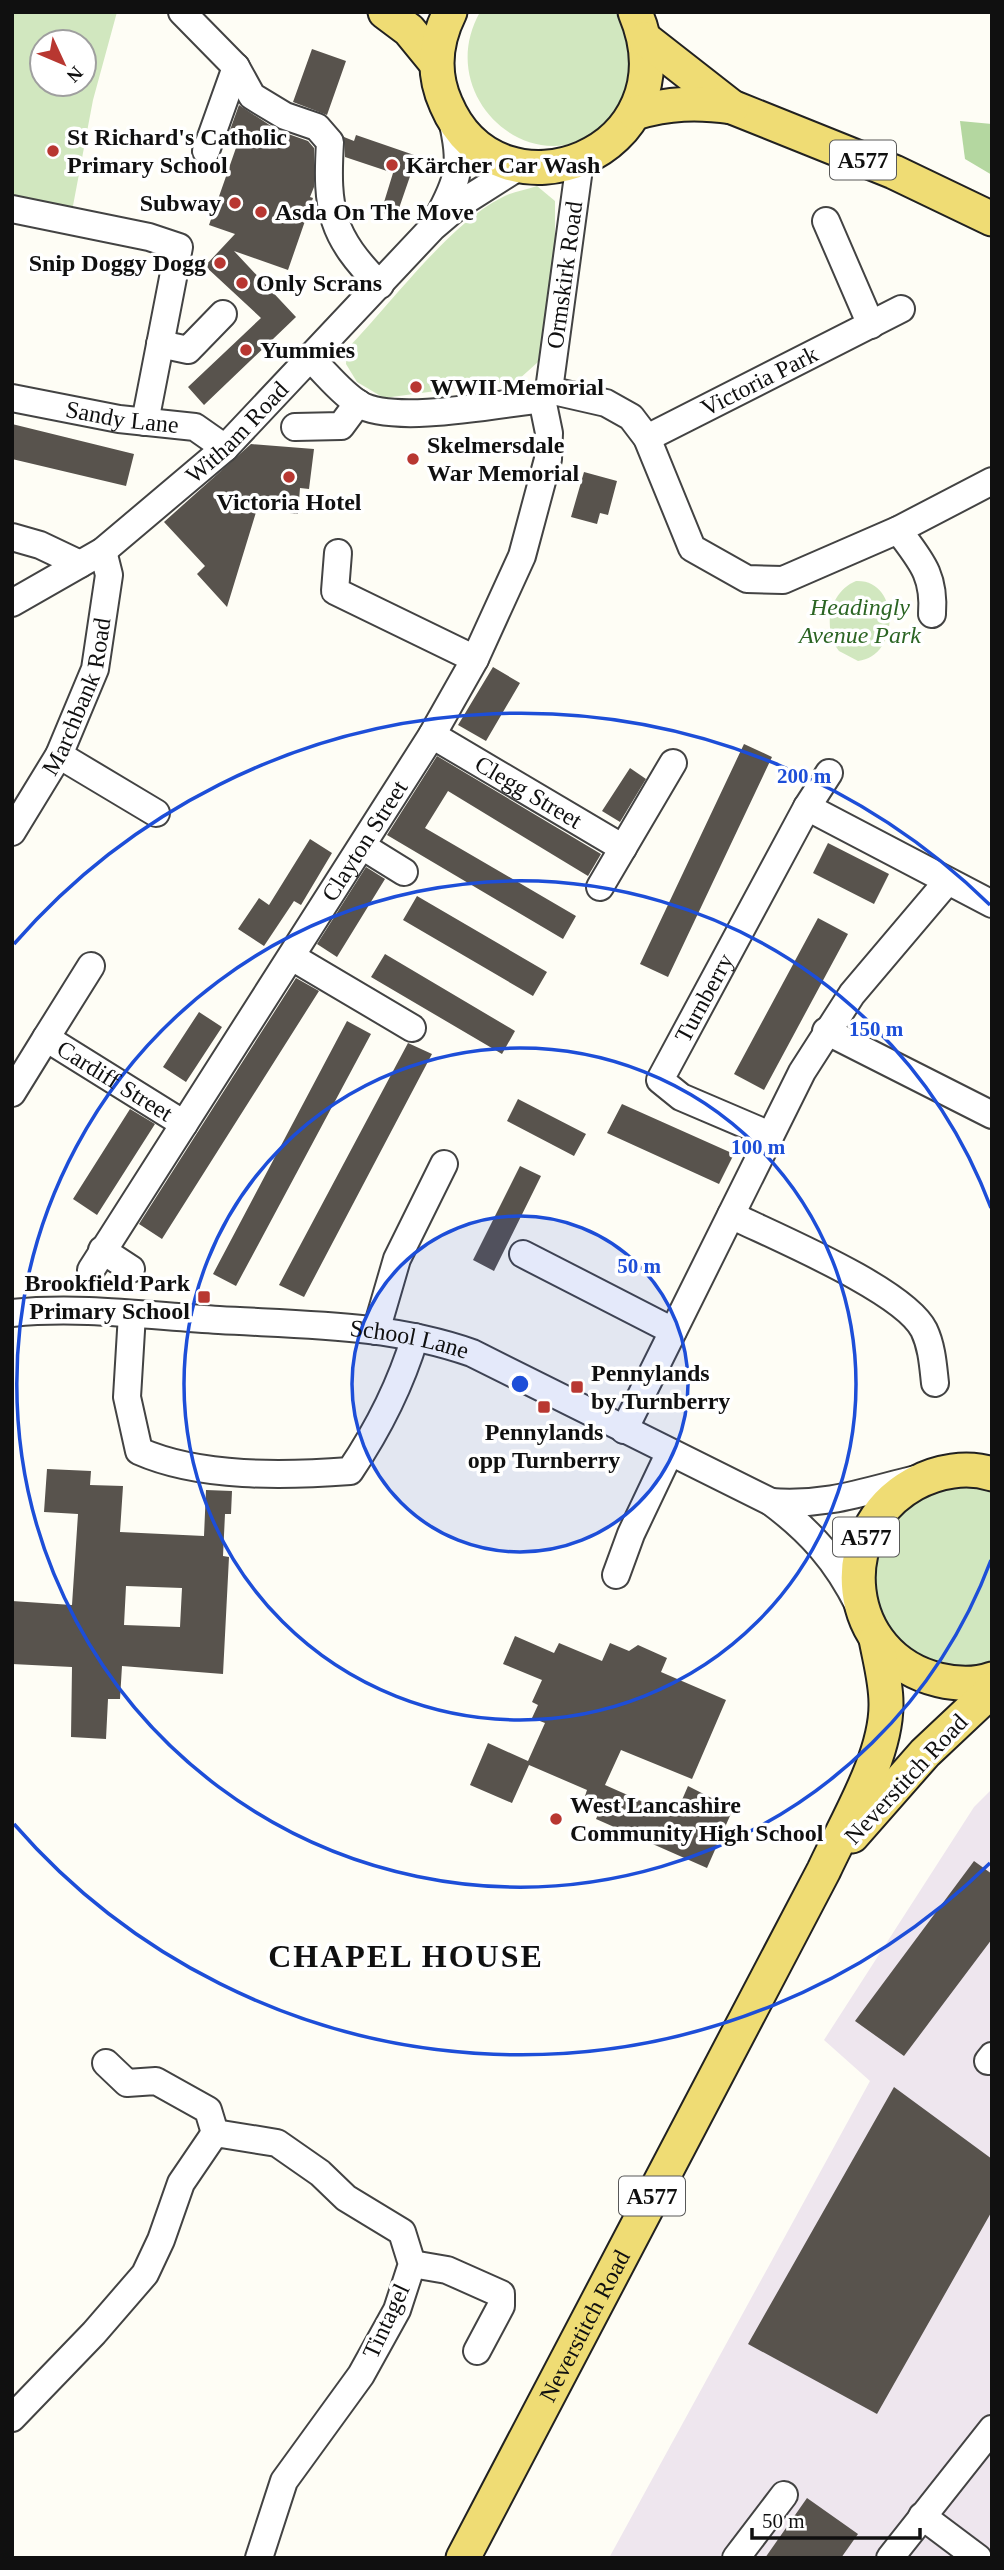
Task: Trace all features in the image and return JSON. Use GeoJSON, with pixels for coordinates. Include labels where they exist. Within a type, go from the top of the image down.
{"type":"FeatureCollection","features":[{"type":"Feature","properties":{"kind":"main road"},"geometry":{"type":"LineString","coordinates":[[385,12],[409,30],[436,63]]}},
{"type":"Feature","properties":{"kind":"main road","name":"A577"},"geometry":{"type":"LineString","coordinates":[[450,12],[440,32],[436,63],[440,91],[451,117],[477,145],[493,156],[520,166],[550,168],[580,161],[602,150],[620,133],[635,113],[644,90],[648,64],[640,25]]}},
{"type":"Feature","properties":{"kind":"main road","name":"A577"},"geometry":{"type":"LineString","coordinates":[[640,25],[732,107]]}},
{"type":"Feature","properties":{"kind":"main road","name":"A577"},"geometry":{"type":"LineString","coordinates":[[635,113],[665,104],[694,102],[732,107],[894,172],[992,219]]}},
{"type":"Feature","properties":{"kind":"main road","name":"A577"},"geometry":{"type":"LineString","coordinates":[[872,1631],[858,1589],[859,1553],[873,1521],[897,1494],[992,1451]]}},
{"type":"Feature","properties":{"kind":"main road"},"geometry":{"type":"LineString","coordinates":[[942,1473],[992,1474]]}},
{"type":"Feature","properties":{"kind":"main road"},"geometry":{"type":"LineString","coordinates":[[872,1631],[897,1661],[924,1676],[954,1684],[992,1679]]}},
{"type":"Feature","properties":{"kind":"main road","name":"Neverstitch Road"},"geometry":{"type":"LineString","coordinates":[[463,2558],[824,1870],[870,1768],[885,1722],[886,1702],[872,1631]]}},
{"type":"Feature","properties":{"kind":"main road","name":"Neverstitch Road"},"geometry":{"type":"LineString","coordinates":[[824,1870],[925,1753],[992,1690]]}},
{"type":"Feature","properties":{"kind":"street"},"geometry":{"type":"LineString","coordinates":[[182,12],[236,67],[251,96],[285,116],[317,127],[330,142],[328,176],[334,224],[358,262],[380,285]]}},
{"type":"Feature","properties":{"kind":"street"},"geometry":{"type":"LineString","coordinates":[[205,151],[236,67]]}},
{"type":"Feature","properties":{"kind":"street","name":"Witham Road"},"geometry":{"type":"LineString","coordinates":[[433,227],[458,175],[460,152],[451,117]]}},
{"type":"Feature","properties":{"kind":"street","name":"Ormskirk Road"},"geometry":{"type":"LineString","coordinates":[[545,395],[580,161]]}},
{"type":"Feature","properties":{"kind":"street","name":"Witham Road"},"geometry":{"type":"LineString","coordinates":[[12,603],[92,557],[225,447],[433,227],[460,205],[520,166]]}},
{"type":"Feature","properties":{"kind":"street"},"geometry":{"type":"LineString","coordinates":[[12,209],[149,237],[179,247],[145,422]]}},
{"type":"Feature","properties":{"kind":"street"},"geometry":{"type":"LineString","coordinates":[[826,220],[871,325]]}},
{"type":"Feature","properties":{"kind":"street","name":"Victoria Park"},"geometry":{"type":"LineString","coordinates":[[647,438],[901,309]]}},
{"type":"Feature","properties":{"kind":"street"},"geometry":{"type":"LineString","coordinates":[[160,344],[188,350],[223,314]]}},
{"type":"Feature","properties":{"kind":"street"},"geometry":{"type":"LineString","coordinates":[[311,359],[358,403],[387,413],[411,413],[545,395],[592,398],[620,410],[631,417],[647,438],[692,548],[747,579],[783,580],[898,530],[992,481]]}},
{"type":"Feature","properties":{"kind":"street","name":"Clayton Street"},"geometry":{"type":"LineString","coordinates":[[131,1269],[96,1260],[432,735],[475,659],[522,556],[548,459],[549,433],[545,395]]}},
{"type":"Feature","properties":{"kind":"street","name":"Sandy Lane"},"geometry":{"type":"LineString","coordinates":[[12,398],[145,422],[195,427],[225,447]]}},
{"type":"Feature","properties":{"kind":"street"},"geometry":{"type":"LineString","coordinates":[[295,427],[341,426],[358,403]]}},
{"type":"Feature","properties":{"kind":"street"},"geometry":{"type":"LineString","coordinates":[[898,530],[927,569],[934,591],[930,617]]}},
{"type":"Feature","properties":{"kind":"street"},"geometry":{"type":"LineString","coordinates":[[12,537],[92,557]]}},
{"type":"Feature","properties":{"kind":"street"},"geometry":{"type":"LineString","coordinates":[[338,553],[335,591],[475,659]]}},
{"type":"Feature","properties":{"kind":"street","name":"Marchbank Road"},"geometry":{"type":"LineString","coordinates":[[12,832],[59,755],[95,670],[109,575],[92,557]]}},
{"type":"Feature","properties":{"kind":"street","name":"Clegg Street"},"geometry":{"type":"LineString","coordinates":[[432,735],[623,848]]}},
{"type":"Feature","properties":{"kind":"street"},"geometry":{"type":"LineString","coordinates":[[59,755],[156,813]]}},
{"type":"Feature","properties":{"kind":"street"},"geometry":{"type":"LineString","coordinates":[[600,887],[673,763]]}},
{"type":"Feature","properties":{"kind":"street","name":"Turnberry"},"geometry":{"type":"LineString","coordinates":[[770,1135],[681,1097],[660,1080],[807,807],[829,773]]}},
{"type":"Feature","properties":{"kind":"street"},"geometry":{"type":"LineString","coordinates":[[807,807],[946,883],[992,904]]}},
{"type":"Feature","properties":{"kind":"street"},"geometry":{"type":"LineString","coordinates":[[362,846],[404,872]]}},
{"type":"Feature","properties":{"kind":"street"},"geometry":{"type":"LineString","coordinates":[[624,1430],[770,1135],[826,1031],[852,994],[946,883]]}},
{"type":"Feature","properties":{"kind":"street"},"geometry":{"type":"LineString","coordinates":[[292,957],[412,1028]]}},
{"type":"Feature","properties":{"kind":"street","name":"Cardiff Street"},"geometry":{"type":"LineString","coordinates":[[91,967],[46,1038],[184,1124]]}},
{"type":"Feature","properties":{"kind":"street"},"geometry":{"type":"LineString","coordinates":[[826,1031],[992,1115]]}},
{"type":"Feature","properties":{"kind":"street"},"geometry":{"type":"LineString","coordinates":[[12,1094],[46,1038]]}},
{"type":"Feature","properties":{"kind":"street"},"geometry":{"type":"LineString","coordinates":[[376,1331],[397,1259],[444,1164]]}},
{"type":"Feature","properties":{"kind":"street"},"geometry":{"type":"LineString","coordinates":[[731,1214],[888,1293],[923,1328],[930,1346],[934,1383]]}},
{"type":"Feature","properties":{"kind":"street"},"geometry":{"type":"LineString","coordinates":[[523,1254],[673,1331]]}},
{"type":"Feature","properties":{"kind":"street","name":"School Lane"},"geometry":{"type":"LineString","coordinates":[[12,1313],[73,1310],[316,1324],[415,1337],[471,1353],[771,1503],[805,1528],[824,1548],[872,1631]]}},
{"type":"Feature","properties":{"kind":"street"},"geometry":{"type":"LineString","coordinates":[[132,1314],[127,1397],[139,1451],[164,1463],[239,1472],[302,1475],[350,1471],[380,1427],[402,1379],[415,1337]]}},
{"type":"Feature","properties":{"kind":"street"},"geometry":{"type":"LineString","coordinates":[[615,1575],[669,1454]]}},
{"type":"Feature","properties":{"kind":"street","name":"School Lane"},"geometry":{"type":"LineString","coordinates":[[771,1503],[808,1505],[834,1501],[942,1473]]}},
{"type":"Feature","properties":{"kind":"street"},"geometry":{"type":"LineString","coordinates":[[12,2418],[94,2333],[145,2274],[161,2240],[181,2183],[215,2133],[208,2110],[156,2081],[127,2083],[106,2063]]}},
{"type":"Feature","properties":{"kind":"street","name":"Tintagel"},"geometry":{"type":"LineString","coordinates":[[215,2133],[277,2143],[320,2173],[346,2199],[402,2232],[412,2264],[397,2310],[360,2375],[284,2482],[259,2558]]}},
{"type":"Feature","properties":{"kind":"street"},"geometry":{"type":"LineString","coordinates":[[412,2264],[447,2270],[501,2294],[501,2306],[477,2351]]}},
{"type":"Feature","properties":{"kind":"street"},"geometry":{"type":"LineString","coordinates":[[890,2558],[992,2430]]}},
{"type":"Feature","properties":{"kind":"street"},"geometry":{"type":"LineString","coordinates":[[736,2558],[784,2496]]}},
{"type":"Feature","properties":{"kind":"street"},"geometry":{"type":"LineString","coordinates":[[922,2516],[978,2558]]}},
{"type":"Feature","properties":{"kind":"shaded area"},"geometry":{"type":"Polygon","coordinates":[[[992,1789],[992,2558],[609,2558],[870,2081],[824,2040],[974,1807],[992,1789]]]}},
{"type":"Feature","properties":{"kind":"green space","name":"St Richard's Catholic Primary School"},"geometry":{"type":"Polygon","coordinates":[[[12,12],[117,12],[98,82],[98,28],[28,28],[28,98],[94,98],[72,211],[12,197],[12,12]]]}},
{"type":"Feature","properties":{"kind":"green space"},"geometry":{"type":"Polygon","coordinates":[[[480,12],[623,12],[632,86],[608,122],[577,142],[548,146],[521,139],[498,124],[480,102],[469,74],[469,44],[480,12]]]}},
{"type":"Feature","properties":{"kind":"green space"},"geometry":{"type":"Polygon","coordinates":[[[960,121],[992,124],[992,175],[965,159],[960,121]]]}},
{"type":"Feature","properties":{"kind":"green space"},"geometry":{"type":"Polygon","coordinates":[[[537,186],[555,201],[555,263],[538,362],[518,380],[384,398],[357,382],[346,364],[347,349],[420,267],[481,210],[505,196],[537,186]]]}},
{"type":"Feature","properties":{"kind":"green space","name":"Headingly Avenue Park"},"geometry":{"type":"Polygon","coordinates":[[[856,581],[871,584],[881,592],[890,619],[882,647],[872,656],[858,661],[839,651],[834,642],[830,622],[834,602],[847,586],[856,581]]]}},
{"type":"Feature","properties":{"kind":"green space"},"geometry":{"type":"Polygon","coordinates":[[[976,1484],[992,1489],[992,1663],[961,1668],[930,1663],[903,1647],[882,1623],[871,1593],[878,1536],[895,1512],[946,1485],[976,1484]]]}},
{"type":"Feature","properties":{"kind":"building"},"geometry":{"type":"Polygon","coordinates":[[[312,49],[346,61],[327,115],[293,102],[312,49]]]}},
{"type":"Feature","properties":{"kind":"building"},"geometry":{"type":"Polygon","coordinates":[[[239,105],[277,130],[308,141],[314,148],[314,187],[310,197],[313,198],[288,270],[234,251],[296,317],[204,405],[188,387],[261,318],[205,266],[235,234],[209,225],[237,145],[226,141],[239,105]]]}},
{"type":"Feature","properties":{"kind":"building","name":"Kärcher Car Wash"},"geometry":{"type":"Polygon","coordinates":[[[356,135],[417,156],[396,217],[381,212],[393,173],[345,157],[344,137],[354,141],[356,135]]]}},
{"type":"Feature","properties":{"kind":"building"},"geometry":{"type":"Polygon","coordinates":[[[12,424],[134,454],[126,486],[12,459],[12,424]]]}},
{"type":"Feature","properties":{"kind":"building"},"geometry":{"type":"Polygon","coordinates":[[[251,444],[314,449],[309,489],[300,488],[298,514],[257,509],[227,607],[197,574],[205,566],[164,522],[251,444]]]}},
{"type":"Feature","properties":{"kind":"building"},"geometry":{"type":"Polygon","coordinates":[[[584,472],[617,481],[608,515],[600,513],[597,524],[571,517],[584,472]]]}},
{"type":"Feature","properties":{"kind":"building"},"geometry":{"type":"Polygon","coordinates":[[[493,667],[520,683],[486,741],[458,725],[493,667]]]}},
{"type":"Feature","properties":{"kind":"building"},"geometry":{"type":"Polygon","coordinates":[[[744,744],[772,757],[668,977],[640,964],[744,744]]]}},
{"type":"Feature","properties":{"kind":"building"},"geometry":{"type":"Polygon","coordinates":[[[437,756],[601,854],[588,876],[448,791],[425,828],[576,916],[563,939],[387,835],[437,756]]]}},
{"type":"Feature","properties":{"kind":"building"},"geometry":{"type":"Polygon","coordinates":[[[630,768],[646,779],[620,822],[602,811],[630,768]]]}},
{"type":"Feature","properties":{"kind":"building"},"geometry":{"type":"Polygon","coordinates":[[[310,839],[332,853],[301,905],[294,901],[264,946],[238,929],[259,898],[269,905],[310,839]]]}},
{"type":"Feature","properties":{"kind":"building"},"geometry":{"type":"Polygon","coordinates":[[[828,843],[889,874],[874,904],[813,873],[828,843]]]}},
{"type":"Feature","properties":{"kind":"building"},"geometry":{"type":"Polygon","coordinates":[[[366,867],[385,879],[337,957],[317,944],[366,867]]]}},
{"type":"Feature","properties":{"kind":"building"},"geometry":{"type":"Polygon","coordinates":[[[417,896],[547,972],[533,996],[403,920],[417,896]]]}},
{"type":"Feature","properties":{"kind":"building"},"geometry":{"type":"Polygon","coordinates":[[[818,918],[848,934],[764,1090],[734,1074],[818,918]]]}},
{"type":"Feature","properties":{"kind":"building"},"geometry":{"type":"Polygon","coordinates":[[[385,954],[515,1031],[502,1054],[371,977],[385,954]]]}},
{"type":"Feature","properties":{"kind":"building"},"geometry":{"type":"Polygon","coordinates":[[[296,978],[319,991],[162,1239],[139,1224],[296,978]]]}},
{"type":"Feature","properties":{"kind":"building"},"geometry":{"type":"Polygon","coordinates":[[[199,1012],[222,1027],[186,1082],[163,1067],[199,1012]]]}},
{"type":"Feature","properties":{"kind":"building"},"geometry":{"type":"Polygon","coordinates":[[[347,1021],[371,1034],[236,1286],[213,1274],[347,1021]]]}},
{"type":"Feature","properties":{"kind":"building"},"geometry":{"type":"Polygon","coordinates":[[[408,1043],[432,1054],[304,1297],[279,1285],[408,1043]]]}},
{"type":"Feature","properties":{"kind":"building"},"geometry":{"type":"Polygon","coordinates":[[[518,1099],[586,1134],[574,1156],[507,1121],[518,1099]]]}},
{"type":"Feature","properties":{"kind":"building"},"geometry":{"type":"Polygon","coordinates":[[[622,1104],[734,1154],[719,1184],[607,1133],[622,1104]]]}},
{"type":"Feature","properties":{"kind":"building"},"geometry":{"type":"Polygon","coordinates":[[[130,1109],[155,1124],[97,1215],[73,1199],[130,1109]]]}},
{"type":"Feature","properties":{"kind":"building"},"geometry":{"type":"Polygon","coordinates":[[[520,1166],[541,1176],[494,1271],[473,1260],[520,1166]]]}},
{"type":"Feature","properties":{"kind":"building"},"geometry":{"type":"Polygon","coordinates":[[[47,1469],[91,1471],[90,1485],[123,1486],[120,1532],[204,1536],[206,1490],[232,1491],[231,1514],[225,1514],[223,1556],[229,1557],[223,1674],[122,1666],[120,1699],[108,1699],[106,1739],[71,1737],[72,1667],[12,1664],[12,1601],[72,1605],[78,1514],[44,1512],[47,1469]],[[126,1586],[124,1625],[180,1627],[182,1588],[126,1586]]]}},
{"type":"Feature","properties":{"kind":"building"},"geometry":{"type":"Polygon","coordinates":[[[515,1636],[554,1653],[559,1643],[602,1661],[610,1643],[629,1651],[638,1645],[667,1658],[661,1672],[726,1700],[692,1779],[621,1750],[605,1785],[675,1816],[688,1786],[733,1809],[707,1868],[596,1819],[603,1804],[585,1796],[587,1790],[529,1765],[512,1803],[470,1785],[488,1743],[528,1761],[545,1723],[532,1718],[538,1705],[532,1702],[542,1680],[503,1664],[515,1636]]]}},
{"type":"Feature","properties":{"kind":"building"},"geometry":{"type":"Polygon","coordinates":[[[974,1861],[992,1874],[992,1939],[904,2056],[855,2021],[974,1861]]]}},
{"type":"Feature","properties":{"kind":"building"},"geometry":{"type":"Polygon","coordinates":[[[894,2087],[992,2159],[992,2211],[877,2414],[748,2344],[894,2087]]]}},
{"type":"Feature","properties":{"kind":"building"},"geometry":{"type":"Polygon","coordinates":[[[807,2498],[858,2534],[841,2558],[765,2558],[807,2498]]]}},
{"type":"Feature","properties":{"kind":"place","name":"St Richard's Catholic Primary School"},"geometry":{"type":"Point","coordinates":[53,151]}},
{"type":"Feature","properties":{"kind":"place","name":"Kärcher Car Wash"},"geometry":{"type":"Point","coordinates":[392,165]}},
{"type":"Feature","properties":{"kind":"place","name":"Subway"},"geometry":{"type":"Point","coordinates":[235,203]}},
{"type":"Feature","properties":{"kind":"place","name":"Asda On The Move"},"geometry":{"type":"Point","coordinates":[261,212]}},
{"type":"Feature","properties":{"kind":"place","name":"Snip Doggy Dogg"},"geometry":{"type":"Point","coordinates":[220,263]}},
{"type":"Feature","properties":{"kind":"place","name":"Only Scrans"},"geometry":{"type":"Point","coordinates":[242,283]}},
{"type":"Feature","properties":{"kind":"place","name":"Yummies"},"geometry":{"type":"Point","coordinates":[246,350]}},
{"type":"Feature","properties":{"kind":"place","name":"WWII Memorial"},"geometry":{"type":"Point","coordinates":[416,387]}},
{"type":"Feature","properties":{"kind":"place","name":"Skelmersdale War Memorial"},"geometry":{"type":"Point","coordinates":[413,459]}},
{"type":"Feature","properties":{"kind":"place","name":"Victoria Hotel"},"geometry":{"type":"Point","coordinates":[289,477]}},
{"type":"Feature","properties":{"kind":"place","name":"Brookfield Park Primary School"},"geometry":{"type":"Point","coordinates":[204,1297]}},
{"type":"Feature","properties":{"kind":"place","name":"Pennylands by Turnberry"},"geometry":{"type":"Point","coordinates":[577,1387]}},
{"type":"Feature","properties":{"kind":"place","name":"Pennylands opp Turnberry"},"geometry":{"type":"Point","coordinates":[544,1407]}},
{"type":"Feature","properties":{"kind":"place","name":"West Lancashire Community High School"},"geometry":{"type":"Point","coordinates":[556,1819]}},
{"type":"Feature","properties":{"kind":"district","name":"CHAPEL HOUSE"},"geometry":{"type":"Point","coordinates":[406,1956]}}]}
